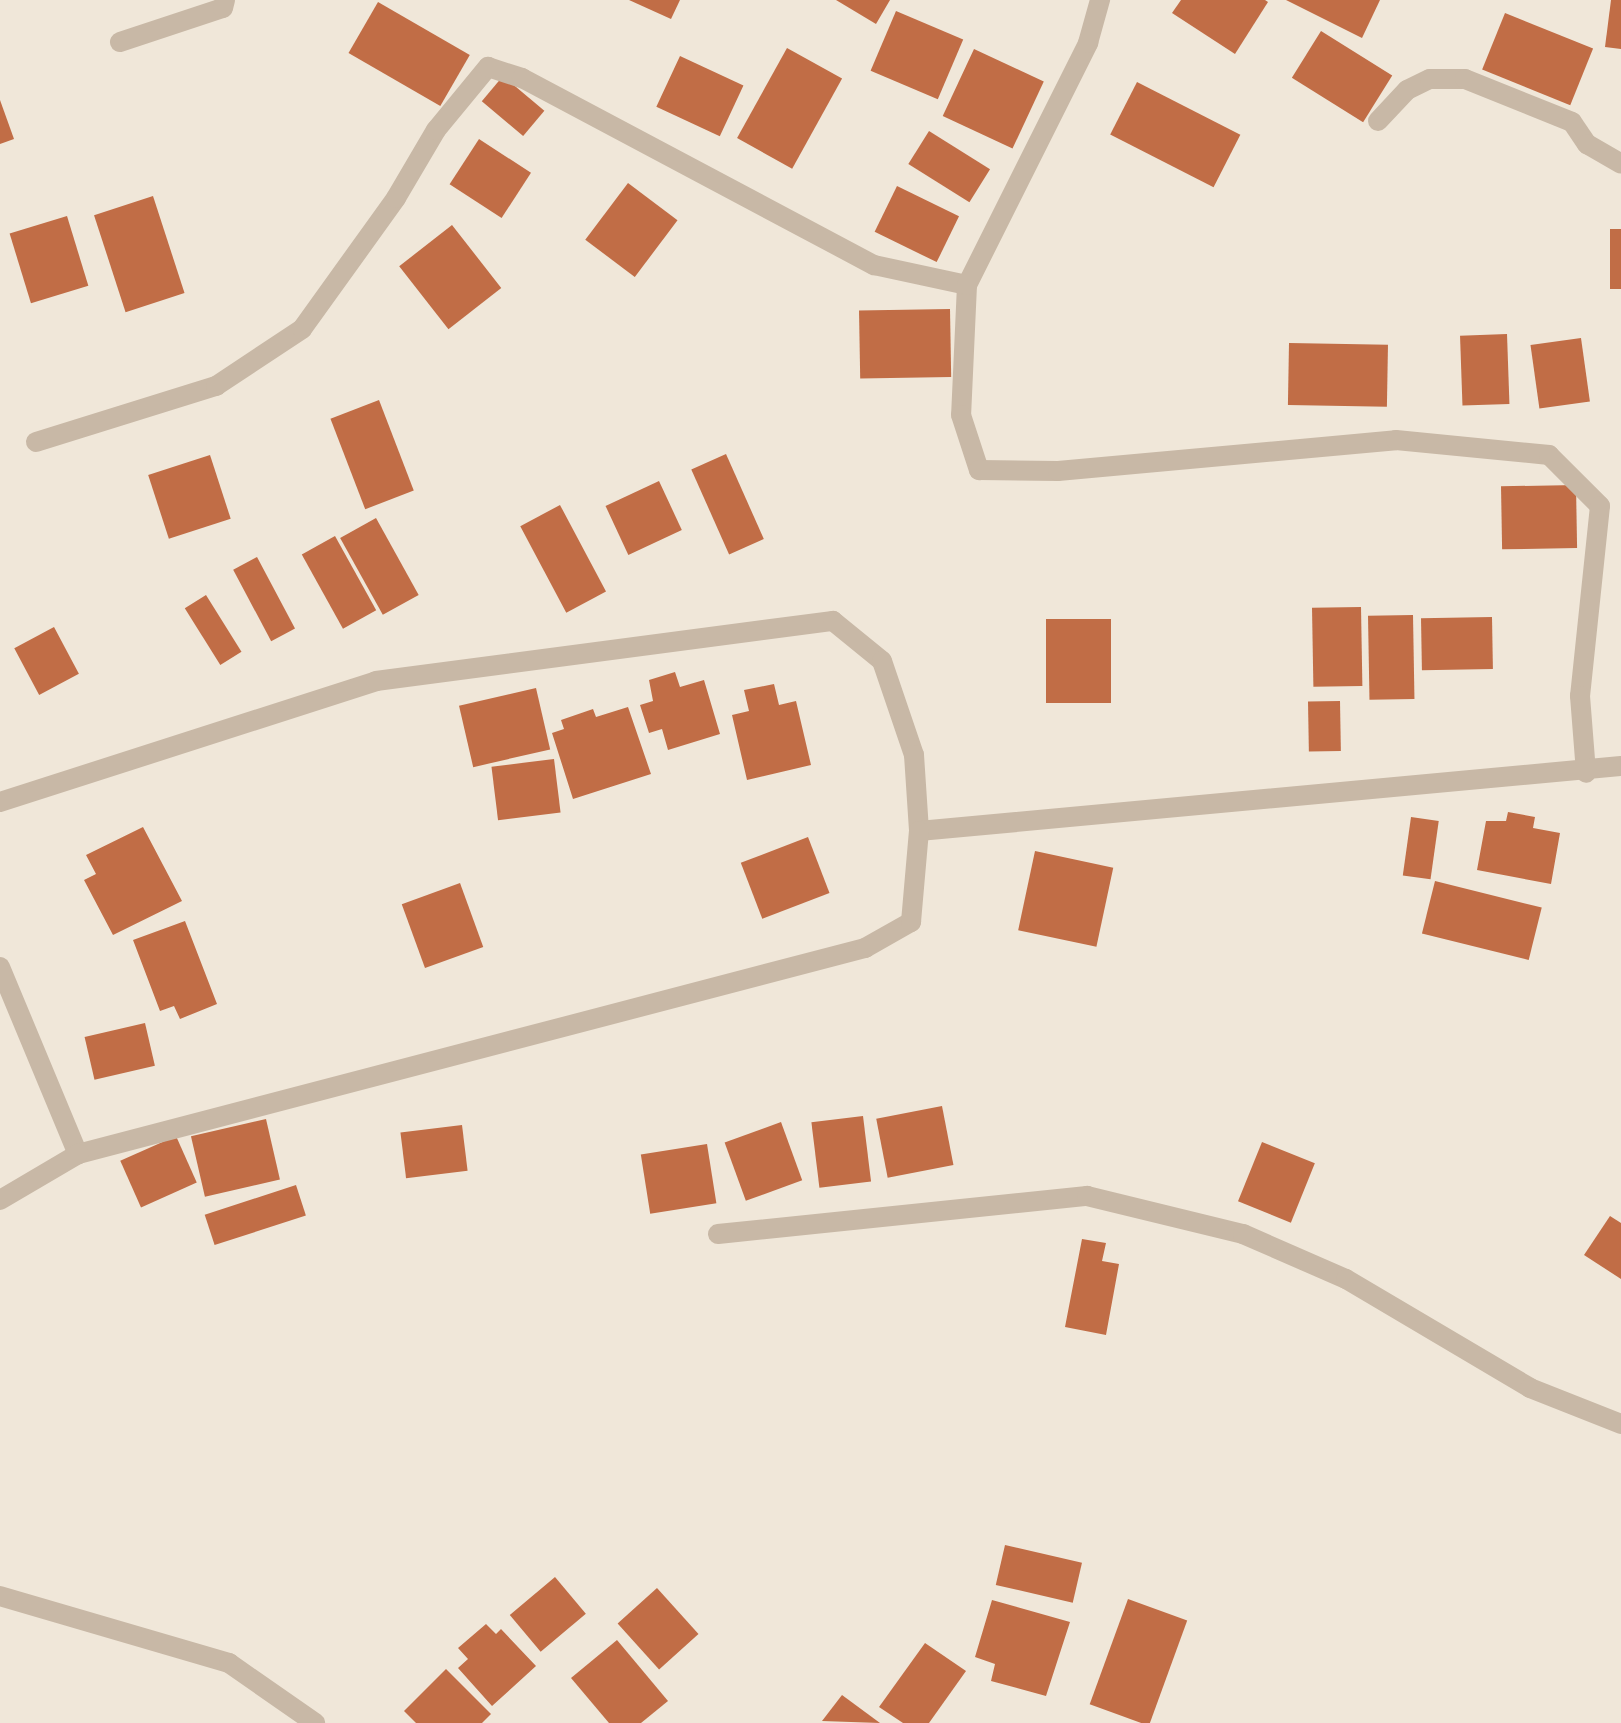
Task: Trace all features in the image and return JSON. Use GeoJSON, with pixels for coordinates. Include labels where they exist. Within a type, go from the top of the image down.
{"type":"FeatureCollection","features":[{"type":"Feature","properties":{"kind":"street"},"geometry":{"type":"LineString","coordinates":[[120,42],[223,8],[225,0]]}},
{"type":"Feature","properties":{"kind":"street"},"geometry":{"type":"LineString","coordinates":[[1100,0],[1088,43],[967,285],[961,415],[979,470],[1058,471],[1396,440],[1549,455],[1600,506],[1580,696],[1586,773]]}},
{"type":"Feature","properties":{"kind":"street"},"geometry":{"type":"LineString","coordinates":[[36,442],[216,386],[302,329],[396,198],[436,130],[488,67],[522,78],[874,265],[967,285]]}},
{"type":"Feature","properties":{"kind":"street"},"geometry":{"type":"LineString","coordinates":[[1378,121],[1407,90],[1430,79],[1465,79],[1572,122],[1587,144],[1621,164]]}},
{"type":"Feature","properties":{"kind":"street"},"geometry":{"type":"LineString","coordinates":[[0,802],[376,681],[833,621],[882,661],[914,755],[919,831],[911,922],[865,948],[78,1154],[0,1200]]}},
{"type":"Feature","properties":{"kind":"street"},"geometry":{"type":"LineString","coordinates":[[919,831],[1586,773],[1621,766]]}},
{"type":"Feature","properties":{"kind":"street"},"geometry":{"type":"LineString","coordinates":[[0,967],[78,1154]]}},
{"type":"Feature","properties":{"kind":"street"},"geometry":{"type":"LineString","coordinates":[[718,1234],[1087,1196],[1243,1234],[1346,1279],[1530,1388],[1621,1424]]}},
{"type":"Feature","properties":{"kind":"street"},"geometry":{"type":"LineString","coordinates":[[0,1596],[229,1663],[315,1723]]}},
{"type":"Feature","properties":{"kind":"building"},"geometry":{"type":"Polygon","coordinates":[[[629,0],[680,0],[671,19],[629,0]]]}},
{"type":"Feature","properties":{"kind":"building"},"geometry":{"type":"Polygon","coordinates":[[[836,0],[890,0],[876,24],[836,0]]]}},
{"type":"Feature","properties":{"kind":"building"},"geometry":{"type":"Polygon","coordinates":[[[1181,0],[1268,2],[1235,54],[1172,13],[1181,0]]]}},
{"type":"Feature","properties":{"kind":"building"},"geometry":{"type":"Polygon","coordinates":[[[1286,0],[1380,0],[1362,38],[1286,0]]]}},
{"type":"Feature","properties":{"kind":"building"},"geometry":{"type":"Polygon","coordinates":[[[1611,0],[1621,0],[1621,49],[1605,47],[1611,0]]]}},
{"type":"Feature","properties":{"kind":"building"},"geometry":{"type":"Polygon","coordinates":[[[378,2],[470,55],[440,106],[348,53],[378,2]]]}},
{"type":"Feature","properties":{"kind":"building"},"geometry":{"type":"Polygon","coordinates":[[[896,11],[963,40],[938,99],[871,71],[896,11]]]}},
{"type":"Feature","properties":{"kind":"building"},"geometry":{"type":"Polygon","coordinates":[[[1505,13],[1593,49],[1570,105],[1482,70],[1505,13]]]}},
{"type":"Feature","properties":{"kind":"building"},"geometry":{"type":"Polygon","coordinates":[[[1321,31],[1392,76],[1363,122],[1292,78],[1321,31]]]}},
{"type":"Feature","properties":{"kind":"building"},"geometry":{"type":"Polygon","coordinates":[[[787,48],[842,79],[792,169],[737,138],[787,48]]]}},
{"type":"Feature","properties":{"kind":"building"},"geometry":{"type":"Polygon","coordinates":[[[974,49],[1044,82],[1013,149],[943,116],[974,49]]]}},
{"type":"Feature","properties":{"kind":"building"},"geometry":{"type":"Polygon","coordinates":[[[680,56],[743,86],[720,136],[656,107],[680,56]]]}},
{"type":"Feature","properties":{"kind":"building"},"geometry":{"type":"Polygon","coordinates":[[[503,76],[544,111],[523,136],[482,101],[503,76]]]}},
{"type":"Feature","properties":{"kind":"building"},"geometry":{"type":"Polygon","coordinates":[[[1137,82],[1240,135],[1214,187],[1110,135],[1137,82]]]}},
{"type":"Feature","properties":{"kind":"building"},"geometry":{"type":"Polygon","coordinates":[[[0,100],[14,139],[0,144],[0,100]]]}},
{"type":"Feature","properties":{"kind":"building"},"geometry":{"type":"Polygon","coordinates":[[[929,131],[990,169],[969,202],[908,164],[929,131]]]}},
{"type":"Feature","properties":{"kind":"building"},"geometry":{"type":"Polygon","coordinates":[[[479,139],[531,173],[502,218],[450,184],[479,139]]]}},
{"type":"Feature","properties":{"kind":"building"},"geometry":{"type":"Polygon","coordinates":[[[628,183],[678,220],[635,277],[585,240],[628,183]]]}},
{"type":"Feature","properties":{"kind":"building"},"geometry":{"type":"Polygon","coordinates":[[[897,186],[959,216],[937,262],[875,232],[897,186]]]}},
{"type":"Feature","properties":{"kind":"building"},"geometry":{"type":"Polygon","coordinates":[[[153,196],[185,293],[126,312],[94,215],[153,196]]]}},
{"type":"Feature","properties":{"kind":"building"},"geometry":{"type":"Polygon","coordinates":[[[67,216],[88,286],[31,303],[10,234],[67,216]]]}},
{"type":"Feature","properties":{"kind":"building"},"geometry":{"type":"Polygon","coordinates":[[[452,225],[501,288],[448,329],[399,266],[452,225]]]}},
{"type":"Feature","properties":{"kind":"building"},"geometry":{"type":"Polygon","coordinates":[[[1610,229],[1621,229],[1621,289],[1610,289],[1610,229]]]}},
{"type":"Feature","properties":{"kind":"building"},"geometry":{"type":"Polygon","coordinates":[[[950,309],[951,377],[860,379],[859,311],[950,309]]]}},
{"type":"Feature","properties":{"kind":"building"},"geometry":{"type":"Polygon","coordinates":[[[1507,334],[1509,404],[1462,406],[1460,336],[1507,334]]]}},
{"type":"Feature","properties":{"kind":"building"},"geometry":{"type":"Polygon","coordinates":[[[1581,338],[1590,401],[1539,408],[1530,345],[1581,338]]]}},
{"type":"Feature","properties":{"kind":"building"},"geometry":{"type":"Polygon","coordinates":[[[1289,343],[1388,345],[1387,407],[1288,405],[1289,343]]]}},
{"type":"Feature","properties":{"kind":"building"},"geometry":{"type":"Polygon","coordinates":[[[379,400],[414,491],[365,509],[330,419],[379,400]]]}},
{"type":"Feature","properties":{"kind":"building"},"geometry":{"type":"Polygon","coordinates":[[[726,454],[764,539],[729,554],[691,469],[726,454]]]}},
{"type":"Feature","properties":{"kind":"building"},"geometry":{"type":"Polygon","coordinates":[[[210,455],[231,519],[169,539],[148,475],[210,455]]]}},
{"type":"Feature","properties":{"kind":"building"},"geometry":{"type":"Polygon","coordinates":[[[659,481],[682,530],[628,555],[606,506],[659,481]]]}},
{"type":"Feature","properties":{"kind":"building"},"geometry":{"type":"Polygon","coordinates":[[[1576,485],[1577,548],[1502,549],[1501,486],[1576,485]]]}},
{"type":"Feature","properties":{"kind":"building"},"geometry":{"type":"Polygon","coordinates":[[[560,505],[606,592],[566,613],[520,526],[560,505]]]}},
{"type":"Feature","properties":{"kind":"building"},"geometry":{"type":"Polygon","coordinates":[[[376,518],[419,595],[383,615],[340,538],[376,518]]]}},
{"type":"Feature","properties":{"kind":"building"},"geometry":{"type":"Polygon","coordinates":[[[335,536],[376,610],[343,629],[302,554],[335,536]]]}},
{"type":"Feature","properties":{"kind":"building"},"geometry":{"type":"Polygon","coordinates":[[[257,557],[295,629],[271,641],[233,570],[257,557]]]}},
{"type":"Feature","properties":{"kind":"building"},"geometry":{"type":"Polygon","coordinates":[[[206,595],[242,652],[220,665],[185,608],[206,595]]]}},
{"type":"Feature","properties":{"kind":"building"},"geometry":{"type":"Polygon","coordinates":[[[1361,607],[1362,686],[1313,687],[1312,608],[1361,607]]]}},
{"type":"Feature","properties":{"kind":"building"},"geometry":{"type":"Polygon","coordinates":[[[1413,615],[1414,699],[1369,700],[1368,616],[1413,615]]]}},
{"type":"Feature","properties":{"kind":"building"},"geometry":{"type":"Polygon","coordinates":[[[1492,617],[1493,669],[1422,670],[1421,618],[1492,617]]]}},
{"type":"Feature","properties":{"kind":"building"},"geometry":{"type":"Polygon","coordinates":[[[1046,619],[1111,619],[1111,703],[1046,703],[1046,619]]]}},
{"type":"Feature","properties":{"kind":"building"},"geometry":{"type":"Polygon","coordinates":[[[54,627],[79,674],[39,695],[14,648],[54,627]]]}},
{"type":"Feature","properties":{"kind":"building"},"geometry":{"type":"Polygon","coordinates":[[[675,672],[680,687],[704,680],[720,734],[668,750],[662,729],[649,733],[640,705],[653,701],[649,680],[675,672]]]}},
{"type":"Feature","properties":{"kind":"building"},"geometry":{"type":"Polygon","coordinates":[[[774,684],[779,705],[796,701],[811,765],[747,780],[732,715],[749,711],[744,690],[774,684]]]}},
{"type":"Feature","properties":{"kind":"building"},"geometry":{"type":"Polygon","coordinates":[[[536,688],[550,749],[473,767],[459,706],[536,688]]]}},
{"type":"Feature","properties":{"kind":"building"},"geometry":{"type":"Polygon","coordinates":[[[1340,701],[1341,751],[1309,752],[1308,702],[1340,701]]]}},
{"type":"Feature","properties":{"kind":"building"},"geometry":{"type":"Polygon","coordinates":[[[628,707],[651,774],[573,799],[552,733],[564,729],[561,720],[593,709],[596,717],[628,707]]]}},
{"type":"Feature","properties":{"kind":"building"},"geometry":{"type":"Polygon","coordinates":[[[554,759],[561,813],[498,820],[491,767],[554,759]]]}},
{"type":"Feature","properties":{"kind":"building"},"geometry":{"type":"Polygon","coordinates":[[[1508,812],[1535,817],[1533,828],[1560,833],[1551,884],[1477,870],[1486,821],[1506,821],[1508,812]]]}},
{"type":"Feature","properties":{"kind":"building"},"geometry":{"type":"Polygon","coordinates":[[[1411,817],[1439,821],[1431,879],[1403,875],[1411,817]]]}},
{"type":"Feature","properties":{"kind":"building"},"geometry":{"type":"Polygon","coordinates":[[[143,827],[182,901],[113,935],[84,880],[96,874],[86,855],[143,827]]]}},
{"type":"Feature","properties":{"kind":"building"},"geometry":{"type":"Polygon","coordinates":[[[808,837],[830,893],[762,919],[741,863],[808,837]]]}},
{"type":"Feature","properties":{"kind":"building"},"geometry":{"type":"Polygon","coordinates":[[[1035,851],[1113,868],[1096,947],[1018,930],[1035,851]]]}},
{"type":"Feature","properties":{"kind":"building"},"geometry":{"type":"Polygon","coordinates":[[[1435,881],[1542,908],[1529,960],[1422,933],[1435,881]]]}},
{"type":"Feature","properties":{"kind":"building"},"geometry":{"type":"Polygon","coordinates":[[[460,883],[483,947],[425,968],[402,904],[460,883]]]}},
{"type":"Feature","properties":{"kind":"building"},"geometry":{"type":"Polygon","coordinates":[[[185,921],[217,1004],[180,1019],[174,1006],[160,1011],[133,940],[185,921]]]}},
{"type":"Feature","properties":{"kind":"building"},"geometry":{"type":"Polygon","coordinates":[[[145,1023],[155,1066],[94,1080],[85,1037],[145,1023]]]}},
{"type":"Feature","properties":{"kind":"building"},"geometry":{"type":"Polygon","coordinates":[[[942,1106],[953,1165],[888,1178],[876,1119],[942,1106]]]}},
{"type":"Feature","properties":{"kind":"building"},"geometry":{"type":"Polygon","coordinates":[[[863,1116],[871,1182],[819,1188],[811,1122],[863,1116]]]}},
{"type":"Feature","properties":{"kind":"building"},"geometry":{"type":"Polygon","coordinates":[[[266,1119],[280,1179],[205,1197],[191,1136],[266,1119]]]}},
{"type":"Feature","properties":{"kind":"building"},"geometry":{"type":"Polygon","coordinates":[[[781,1122],[802,1180],[746,1201],[725,1143],[781,1122]]]}},
{"type":"Feature","properties":{"kind":"building"},"geometry":{"type":"Polygon","coordinates":[[[462,1125],[468,1171],[406,1178],[400,1133],[462,1125]]]}},
{"type":"Feature","properties":{"kind":"building"},"geometry":{"type":"Polygon","coordinates":[[[176,1136],[197,1183],[141,1207],[120,1161],[176,1136]]]}},
{"type":"Feature","properties":{"kind":"building"},"geometry":{"type":"Polygon","coordinates":[[[1262,1142],[1315,1163],[1291,1223],[1238,1201],[1262,1142]]]}},
{"type":"Feature","properties":{"kind":"building"},"geometry":{"type":"Polygon","coordinates":[[[707,1144],[716,1203],[650,1214],[641,1154],[707,1144]]]}},
{"type":"Feature","properties":{"kind":"building"},"geometry":{"type":"Polygon","coordinates":[[[296,1185],[306,1215],[215,1245],[205,1215],[296,1185]]]}},
{"type":"Feature","properties":{"kind":"building"},"geometry":{"type":"Polygon","coordinates":[[[1610,1216],[1621,1223],[1621,1279],[1584,1255],[1610,1216]]]}},
{"type":"Feature","properties":{"kind":"building"},"geometry":{"type":"Polygon","coordinates":[[[1082,1239],[1106,1243],[1102,1261],[1119,1264],[1106,1335],[1065,1327],[1082,1239]]]}},
{"type":"Feature","properties":{"kind":"building"},"geometry":{"type":"Polygon","coordinates":[[[1005,1545],[1082,1563],[1073,1603],[996,1585],[1005,1545]]]}},
{"type":"Feature","properties":{"kind":"building"},"geometry":{"type":"Polygon","coordinates":[[[555,1577],[586,1614],[541,1652],[510,1615],[555,1577]]]}},
{"type":"Feature","properties":{"kind":"building"},"geometry":{"type":"Polygon","coordinates":[[[657,1588],[698,1634],[659,1670],[618,1623],[657,1588]]]}},
{"type":"Feature","properties":{"kind":"building"},"geometry":{"type":"Polygon","coordinates":[[[1128,1599],[1187,1621],[1150,1723],[1141,1723],[1090,1704],[1128,1599]]]}},
{"type":"Feature","properties":{"kind":"building"},"geometry":{"type":"Polygon","coordinates":[[[992,1600],[1070,1622],[1046,1696],[991,1681],[995,1664],[975,1657],[992,1600]]]}},
{"type":"Feature","properties":{"kind":"building"},"geometry":{"type":"Polygon","coordinates":[[[486,1624],[496,1634],[501,1629],[536,1666],[492,1706],[458,1668],[468,1659],[458,1648],[486,1624]]]}},
{"type":"Feature","properties":{"kind":"building"},"geometry":{"type":"Polygon","coordinates":[[[617,1640],[668,1701],[641,1723],[609,1723],[571,1678],[617,1640]]]}},
{"type":"Feature","properties":{"kind":"building"},"geometry":{"type":"Polygon","coordinates":[[[925,1643],[966,1671],[929,1723],[903,1723],[879,1707],[925,1643]]]}},
{"type":"Feature","properties":{"kind":"building"},"geometry":{"type":"Polygon","coordinates":[[[446,1669],[491,1714],[482,1723],[416,1723],[404,1711],[446,1669]]]}},
{"type":"Feature","properties":{"kind":"building"},"geometry":{"type":"Polygon","coordinates":[[[842,1695],[880,1723],[822,1721],[842,1695]]]}}]}
